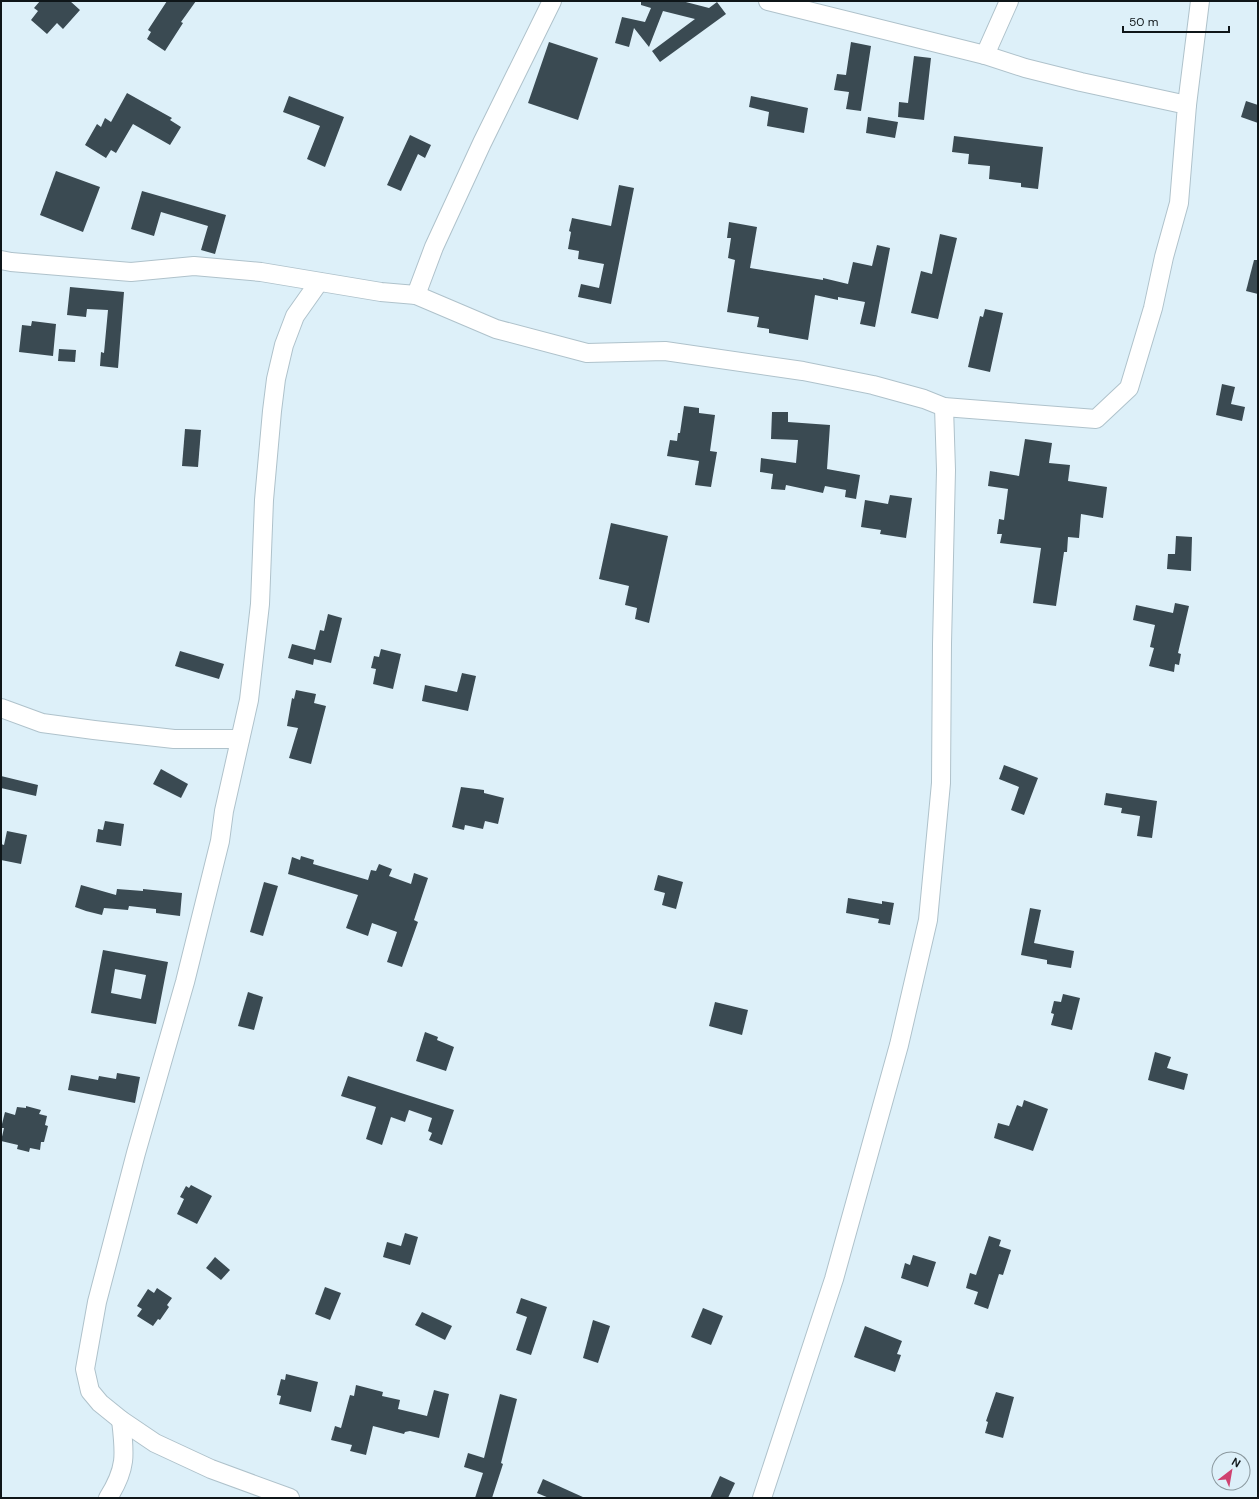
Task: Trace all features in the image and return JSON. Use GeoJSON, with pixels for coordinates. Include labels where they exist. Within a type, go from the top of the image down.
{"type":"FeatureCollection","features":[{"type":"Feature","properties":{"kind":"street"},"geometry":{"type":"LineString","coordinates":[[416,295],[434,247],[482,143],[552,1]]}},
{"type":"Feature","properties":{"kind":"street"},"geometry":{"type":"LineString","coordinates":[[768,1],[985,54],[1025,68],[1081,82],[1187,105]]}},
{"type":"Feature","properties":{"kind":"street"},"geometry":{"type":"LineString","coordinates":[[985,54],[1009,1]]}},
{"type":"Feature","properties":{"kind":"street"},"geometry":{"type":"LineString","coordinates":[[1,260],[131,272],[194,266],[261,272],[319,282],[416,295],[496,329],[587,352],[665,351],[796,370],[874,385],[924,399],[944,407],[1096,419],[1129,388],[1153,308],[1164,257],[1179,203],[1187,105],[1200,1]]}},
{"type":"Feature","properties":{"kind":"street"},"geometry":{"type":"LineString","coordinates":[[290,1498],[204,1466],[155,1443],[121,1420],[90,1391],[85,1369],[97,1302],[136,1153],[185,982],[220,841],[224,810],[249,700],[260,604],[264,500],[276,378],[284,345],[295,316],[319,282]]}},
{"type":"Feature","properties":{"kind":"street"},"geometry":{"type":"LineString","coordinates":[[762,1498],[834,1279],[899,1045],[928,920],[941,784],[946,470],[944,407]]}},
{"type":"Feature","properties":{"kind":"street"},"geometry":{"type":"LineString","coordinates":[[1,708],[42,723],[94,730],[174,739],[240,739]]}},
{"type":"Feature","properties":{"kind":"street"},"geometry":{"type":"LineString","coordinates":[[108,1498],[122,1470],[124,1450],[121,1420]]}},
{"type":"Feature","properties":{"kind":"building"},"geometry":{"type":"Polygon","coordinates":[[[40,1],[70,1],[80,10],[63,29],[57,23],[47,34],[31,20],[38,11],[34,8],[40,1]]]}},
{"type":"Feature","properties":{"kind":"building"},"geometry":{"type":"Polygon","coordinates":[[[167,1],[196,1],[181,22],[183,23],[165,51],[147,39],[151,32],[148,30],[167,1]]]}},
{"type":"Feature","properties":{"kind":"building"},"geometry":{"type":"Polygon","coordinates":[[[641,1],[682,1],[709,8],[717,2],[726,14],[660,62],[652,51],[695,19],[663,11],[649,47],[634,28],[629,47],[615,43],[622,17],[645,22],[651,8],[641,5],[641,1]]]}},
{"type":"Feature","properties":{"kind":"building"},"geometry":{"type":"Polygon","coordinates":[[[549,42],[598,58],[578,120],[528,103],[549,42]]]}},
{"type":"Feature","properties":{"kind":"building"},"geometry":{"type":"Polygon","coordinates":[[[851,42],[871,46],[861,111],[846,109],[849,92],[834,90],[837,74],[846,75],[851,42]]]}},
{"type":"Feature","properties":{"kind":"building"},"geometry":{"type":"Polygon","coordinates":[[[914,56],[931,58],[924,120],[898,117],[899,102],[908,103],[914,56]]]}},
{"type":"Feature","properties":{"kind":"building"},"geometry":{"type":"Polygon","coordinates":[[[127,93],[172,118],[170,120],[181,127],[170,145],[133,124],[116,153],[111,150],[106,158],[85,145],[97,124],[101,127],[105,118],[111,122],[127,93]]]}},
{"type":"Feature","properties":{"kind":"building"},"geometry":{"type":"Polygon","coordinates":[[[289,96],[344,117],[325,167],[307,159],[320,126],[283,112],[289,96]]]}},
{"type":"Feature","properties":{"kind":"building"},"geometry":{"type":"Polygon","coordinates":[[[751,96],[808,108],[804,133],[767,126],[769,112],[749,107],[751,96]]]}},
{"type":"Feature","properties":{"kind":"building"},"geometry":{"type":"Polygon","coordinates":[[[1246,101],[1258,105],[1258,123],[1241,117],[1246,101]]]}},
{"type":"Feature","properties":{"kind":"building"},"geometry":{"type":"Polygon","coordinates":[[[868,117],[898,122],[895,138],[866,133],[868,117]]]}},
{"type":"Feature","properties":{"kind":"building"},"geometry":{"type":"Polygon","coordinates":[[[410,135],[431,145],[425,158],[418,154],[401,191],[387,185],[410,135]]]}},
{"type":"Feature","properties":{"kind":"building"},"geometry":{"type":"Polygon","coordinates":[[[954,136],[1043,147],[1038,189],[1021,187],[1021,183],[989,179],[990,166],[968,164],[969,154],[952,152],[954,136]]]}},
{"type":"Feature","properties":{"kind":"building"},"geometry":{"type":"Polygon","coordinates":[[[56,171],[100,187],[83,232],[40,215],[56,171]]]}},
{"type":"Feature","properties":{"kind":"building"},"geometry":{"type":"Polygon","coordinates":[[[619,185],[634,188],[611,304],[578,297],[581,284],[599,288],[604,264],[578,259],[579,251],[568,249],[571,232],[569,231],[572,218],[611,226],[619,185]]]}},
{"type":"Feature","properties":{"kind":"building"},"geometry":{"type":"Polygon","coordinates":[[[142,191],[226,215],[215,254],[201,250],[208,226],[161,212],[154,236],[131,229],[142,191]]]}},
{"type":"Feature","properties":{"kind":"building"},"geometry":{"type":"Polygon","coordinates":[[[729,222],[757,227],[750,268],[823,280],[823,278],[848,284],[853,262],[872,266],[877,245],[890,248],[875,327],[860,324],[865,302],[838,297],[838,300],[815,295],[808,340],[769,333],[769,329],[757,327],[759,317],[727,312],[735,260],[728,258],[731,238],[727,238],[729,222]]]}},
{"type":"Feature","properties":{"kind":"building"},"geometry":{"type":"Polygon","coordinates":[[[940,234],[957,238],[938,319],[911,313],[921,271],[932,274],[940,234]]]}},
{"type":"Feature","properties":{"kind":"building"},"geometry":{"type":"Polygon","coordinates":[[[1254,260],[1258,260],[1258,294],[1246,291],[1254,260]]]}},
{"type":"Feature","properties":{"kind":"building"},"geometry":{"type":"Polygon","coordinates":[[[70,287],[124,292],[118,368],[100,366],[101,352],[104,353],[108,310],[87,309],[86,317],[67,315],[70,287]]]}},
{"type":"Feature","properties":{"kind":"building"},"geometry":{"type":"Polygon","coordinates":[[[985,309],[1003,313],[990,372],[968,367],[980,316],[983,317],[985,309]]]}},
{"type":"Feature","properties":{"kind":"building"},"geometry":{"type":"Polygon","coordinates":[[[32,321],[56,324],[53,356],[19,352],[22,325],[31,326],[32,321]]]}},
{"type":"Feature","properties":{"kind":"building"},"geometry":{"type":"Polygon","coordinates":[[[59,349],[76,350],[75,362],[58,361],[59,349]]]}},
{"type":"Feature","properties":{"kind":"building"},"geometry":{"type":"Polygon","coordinates":[[[1222,384],[1235,387],[1231,404],[1245,407],[1242,421],[1216,415],[1222,384]]]}},
{"type":"Feature","properties":{"kind":"building"},"geometry":{"type":"Polygon","coordinates":[[[684,406],[699,408],[699,413],[715,415],[710,451],[717,452],[711,487],[695,485],[699,461],[667,456],[670,440],[677,441],[678,433],[680,433],[684,406]]]}},
{"type":"Feature","properties":{"kind":"building"},"geometry":{"type":"Polygon","coordinates":[[[772,412],[788,412],[788,422],[830,425],[827,469],[860,475],[856,499],[845,497],[846,490],[825,486],[823,493],[786,485],[785,490],[771,489],[773,474],[760,472],[761,458],[796,463],[798,440],[771,439],[772,412]]]}},
{"type":"Feature","properties":{"kind":"building"},"geometry":{"type":"Polygon","coordinates":[[[185,429],[201,430],[198,467],[182,466],[185,429]]]}},
{"type":"Feature","properties":{"kind":"building"},"geometry":{"type":"Polygon","coordinates":[[[1025,439],[1052,443],[1049,463],[1070,465],[1068,481],[1107,487],[1103,518],[1081,514],[1079,538],[1068,537],[1067,552],[1064,552],[1056,606],[1033,603],[1041,548],[1000,543],[1002,534],[997,534],[999,519],[1004,520],[1008,489],[988,486],[990,471],[1019,476],[1025,439]]]}},
{"type":"Feature","properties":{"kind":"building"},"geometry":{"type":"Polygon","coordinates":[[[890,495],[912,498],[906,538],[880,534],[881,530],[861,527],[865,500],[888,504],[890,495]]]}},
{"type":"Feature","properties":{"kind":"building"},"geometry":{"type":"Polygon","coordinates":[[[611,523],[668,536],[649,623],[635,619],[637,608],[625,605],[629,586],[599,579],[611,523]]]}},
{"type":"Feature","properties":{"kind":"building"},"geometry":{"type":"Polygon","coordinates":[[[1176,536],[1192,537],[1191,571],[1167,569],[1168,554],[1175,554],[1176,536]]]}},
{"type":"Feature","properties":{"kind":"building"},"geometry":{"type":"Polygon","coordinates":[[[1175,603],[1189,606],[1178,653],[1181,654],[1179,665],[1175,664],[1174,672],[1149,666],[1154,648],[1150,647],[1155,625],[1133,620],[1136,605],[1173,613],[1175,603]]]}},
{"type":"Feature","properties":{"kind":"building"},"geometry":{"type":"Polygon","coordinates":[[[328,614],[342,618],[331,663],[314,659],[313,665],[288,658],[292,644],[315,650],[320,630],[324,631],[328,614]]]}},
{"type":"Feature","properties":{"kind":"building"},"geometry":{"type":"Polygon","coordinates":[[[381,649],[401,654],[393,689],[373,684],[376,669],[371,668],[374,656],[379,657],[381,649]]]}},
{"type":"Feature","properties":{"kind":"building"},"geometry":{"type":"Polygon","coordinates":[[[180,651],[224,664],[219,679],[175,666],[180,651]]]}},
{"type":"Feature","properties":{"kind":"building"},"geometry":{"type":"Polygon","coordinates":[[[462,673],[476,676],[468,711],[422,701],[425,685],[457,692],[462,673]]]}},
{"type":"Feature","properties":{"kind":"building"},"geometry":{"type":"Polygon","coordinates":[[[296,690],[316,694],[314,703],[326,706],[311,764],[289,758],[298,728],[287,726],[292,698],[294,699],[296,690]]]}},
{"type":"Feature","properties":{"kind":"building"},"geometry":{"type":"Polygon","coordinates":[[[1004,765],[1038,778],[1024,815],[1011,810],[1019,787],[999,779],[1004,765]]]}},
{"type":"Feature","properties":{"kind":"building"},"geometry":{"type":"Polygon","coordinates":[[[161,769],[188,784],[181,798],[153,784],[161,769]]]}},
{"type":"Feature","properties":{"kind":"building"},"geometry":{"type":"Polygon","coordinates":[[[1,776],[38,785],[36,796],[1,788],[1,776]]]}},
{"type":"Feature","properties":{"kind":"building"},"geometry":{"type":"Polygon","coordinates":[[[461,787],[484,790],[484,793],[504,798],[498,824],[485,821],[483,829],[465,825],[464,830],[452,827],[461,787]]]}},
{"type":"Feature","properties":{"kind":"building"},"geometry":{"type":"Polygon","coordinates":[[[1106,793],[1157,801],[1152,838],[1137,836],[1140,816],[1121,813],[1122,808],[1104,805],[1106,793]]]}},
{"type":"Feature","properties":{"kind":"building"},"geometry":{"type":"Polygon","coordinates":[[[105,821],[124,824],[121,846],[96,842],[98,829],[103,830],[105,821]]]}},
{"type":"Feature","properties":{"kind":"building"},"geometry":{"type":"Polygon","coordinates":[[[7,831],[27,835],[21,864],[1,860],[1,844],[4,845],[7,831]]]}},
{"type":"Feature","properties":{"kind":"building"},"geometry":{"type":"Polygon","coordinates":[[[301,856],[314,860],[313,864],[368,880],[371,870],[376,871],[379,864],[392,869],[389,876],[411,884],[414,873],[428,878],[414,920],[418,922],[402,967],[387,962],[397,932],[372,923],[368,936],[346,928],[358,895],[288,874],[292,857],[300,860],[301,856]]]}},
{"type":"Feature","properties":{"kind":"building"},"geometry":{"type":"Polygon","coordinates":[[[658,875],[683,882],[676,909],[662,905],[665,893],[654,890],[658,875]]]}},
{"type":"Feature","properties":{"kind":"building"},"geometry":{"type":"Polygon","coordinates":[[[264,882],[278,886],[263,936],[250,932],[264,882]]]}},
{"type":"Feature","properties":{"kind":"building"},"geometry":{"type":"Polygon","coordinates":[[[81,885],[116,895],[117,889],[143,891],[143,889],[182,893],[180,916],[156,913],[156,909],[129,906],[128,910],[104,908],[102,915],[86,911],[75,907],[81,885]]]}},
{"type":"Feature","properties":{"kind":"building"},"geometry":{"type":"Polygon","coordinates":[[[848,898],[882,904],[882,901],[894,903],[890,925],[878,923],[879,919],[846,913],[848,898]]]}},
{"type":"Feature","properties":{"kind":"building"},"geometry":{"type":"Polygon","coordinates":[[[1030,908],[1041,910],[1034,943],[1074,951],[1071,968],[1047,964],[1047,960],[1021,955],[1030,908]]]}},
{"type":"Feature","properties":{"kind":"building"},"geometry":{"type":"Polygon","coordinates":[[[103,950],[168,962],[156,1024],[91,1013],[103,950]],[[115,969],[111,993],[141,999],[146,975],[115,969]]]}},
{"type":"Feature","properties":{"kind":"building"},"geometry":{"type":"Polygon","coordinates":[[[248,992],[263,997],[254,1030],[238,1026],[248,992]]]}},
{"type":"Feature","properties":{"kind":"building"},"geometry":{"type":"Polygon","coordinates":[[[1063,994],[1080,998],[1072,1030],[1051,1025],[1054,1014],[1051,1013],[1054,1001],[1061,1002],[1063,994]]]}},
{"type":"Feature","properties":{"kind":"building"},"geometry":{"type":"Polygon","coordinates":[[[715,1002],[748,1010],[742,1035],[709,1026],[715,1002]]]}},
{"type":"Feature","properties":{"kind":"building"},"geometry":{"type":"Polygon","coordinates":[[[425,1032],[438,1037],[437,1040],[454,1047],[446,1071],[416,1061],[425,1032]]]}},
{"type":"Feature","properties":{"kind":"building"},"geometry":{"type":"Polygon","coordinates":[[[1155,1052],[1171,1057],[1167,1068],[1188,1074],[1184,1090],[1148,1080],[1155,1052]]]}},
{"type":"Feature","properties":{"kind":"building"},"geometry":{"type":"Polygon","coordinates":[[[117,1073],[140,1077],[135,1103],[68,1090],[71,1075],[98,1080],[99,1076],[116,1079],[117,1073]]]}},
{"type":"Feature","properties":{"kind":"building"},"geometry":{"type":"Polygon","coordinates":[[[348,1076],[454,1110],[442,1145],[429,1140],[432,1133],[428,1131],[432,1118],[409,1110],[405,1122],[391,1117],[382,1145],[366,1139],[376,1107],[341,1096],[348,1076]]]}},
{"type":"Feature","properties":{"kind":"building"},"geometry":{"type":"Polygon","coordinates":[[[1024,1100],[1048,1109],[1033,1151],[994,1138],[998,1123],[1009,1126],[1017,1105],[1022,1107],[1024,1100]]]}},
{"type":"Feature","properties":{"kind":"building"},"geometry":{"type":"Polygon","coordinates":[[[26,1106],[41,1110],[39,1114],[47,1116],[45,1125],[48,1126],[44,1142],[41,1142],[40,1150],[30,1148],[29,1152],[17,1149],[18,1145],[1,1141],[4,1128],[1,1128],[5,1112],[15,1115],[17,1107],[26,1108],[26,1106]]]}},
{"type":"Feature","properties":{"kind":"building"},"geometry":{"type":"Polygon","coordinates":[[[191,1185],[212,1196],[197,1224],[177,1214],[184,1199],[180,1197],[186,1186],[189,1188],[191,1185]]]}},
{"type":"Feature","properties":{"kind":"building"},"geometry":{"type":"Polygon","coordinates":[[[405,1233],[418,1237],[410,1265],[383,1257],[387,1242],[401,1246],[405,1233]]]}},
{"type":"Feature","properties":{"kind":"building"},"geometry":{"type":"Polygon","coordinates":[[[989,1236],[1001,1240],[999,1246],[1011,1250],[1003,1275],[999,1274],[988,1309],[974,1304],[978,1292],[966,1288],[970,1273],[976,1275],[989,1236]]]}},
{"type":"Feature","properties":{"kind":"building"},"geometry":{"type":"Polygon","coordinates":[[[913,1255],[936,1262],[928,1287],[901,1278],[905,1263],[910,1265],[913,1255]]]}},
{"type":"Feature","properties":{"kind":"building"},"geometry":{"type":"Polygon","coordinates":[[[215,1257],[230,1270],[221,1280],[206,1268],[215,1257]]]}},
{"type":"Feature","properties":{"kind":"building"},"geometry":{"type":"Polygon","coordinates":[[[325,1287],[341,1293],[330,1320],[315,1314],[325,1287]]]}},
{"type":"Feature","properties":{"kind":"building"},"geometry":{"type":"Polygon","coordinates":[[[157,1288],[172,1298],[167,1305],[169,1307],[160,1320],[158,1319],[153,1326],[137,1316],[142,1309],[137,1306],[148,1289],[154,1293],[157,1288]]]}},
{"type":"Feature","properties":{"kind":"building"},"geometry":{"type":"Polygon","coordinates":[[[521,1298],[547,1307],[531,1355],[516,1350],[527,1317],[516,1313],[521,1298]]]}},
{"type":"Feature","properties":{"kind":"building"},"geometry":{"type":"Polygon","coordinates":[[[703,1308],[723,1316],[711,1345],[691,1337],[703,1308]]]}},
{"type":"Feature","properties":{"kind":"building"},"geometry":{"type":"Polygon","coordinates":[[[422,1312],[452,1326],[445,1340],[415,1325],[422,1312]]]}},
{"type":"Feature","properties":{"kind":"building"},"geometry":{"type":"Polygon","coordinates":[[[593,1320],[610,1326],[598,1363],[583,1358],[593,1320]]]}},
{"type":"Feature","properties":{"kind":"building"},"geometry":{"type":"Polygon","coordinates":[[[865,1326],[902,1341],[897,1354],[901,1355],[895,1372],[854,1357],[865,1326]]]}},
{"type":"Feature","properties":{"kind":"building"},"geometry":{"type":"Polygon","coordinates":[[[286,1374],[318,1382],[311,1412],[279,1404],[281,1396],[277,1395],[281,1379],[285,1380],[286,1374]]]}},
{"type":"Feature","properties":{"kind":"building"},"geometry":{"type":"Polygon","coordinates":[[[356,1385],[383,1392],[382,1396],[400,1400],[398,1409],[427,1416],[434,1390],[449,1394],[439,1438],[410,1431],[405,1432],[404,1434],[373,1426],[366,1455],[350,1451],[352,1445],[331,1440],[335,1426],[341,1428],[350,1395],[354,1396],[356,1385]]]}},
{"type":"Feature","properties":{"kind":"building"},"geometry":{"type":"Polygon","coordinates":[[[996,1392],[1014,1397],[1003,1438],[985,1433],[988,1422],[986,1421],[996,1392]]]}},
{"type":"Feature","properties":{"kind":"building"},"geometry":{"type":"Polygon","coordinates":[[[500,1394],[517,1399],[501,1463],[503,1464],[492,1498],[475,1498],[483,1473],[464,1467],[468,1453],[484,1458],[500,1394]]]}},
{"type":"Feature","properties":{"kind":"building"},"geometry":{"type":"Polygon","coordinates":[[[720,1476],[735,1483],[728,1498],[710,1498],[720,1476]]]}},
{"type":"Feature","properties":{"kind":"building"},"geometry":{"type":"Polygon","coordinates":[[[543,1479],[585,1498],[549,1498],[537,1493],[543,1479]]]}}]}
